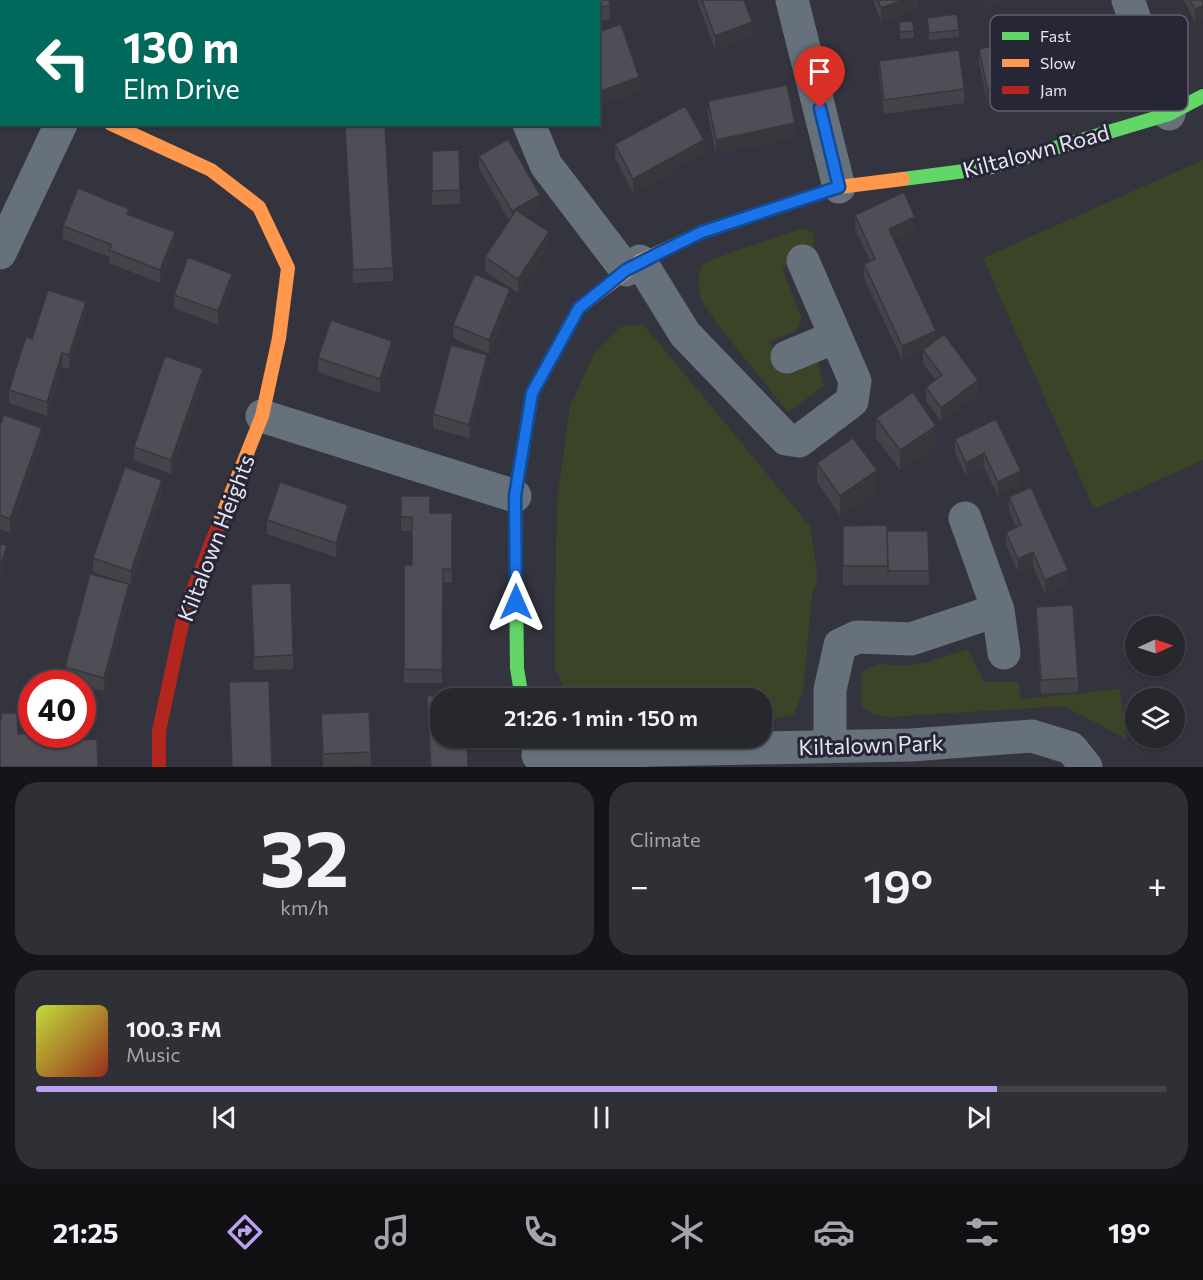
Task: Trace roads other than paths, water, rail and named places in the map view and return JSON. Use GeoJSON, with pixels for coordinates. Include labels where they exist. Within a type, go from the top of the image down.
{"type":"FeatureCollection","features":[{"type":"Feature","properties":{"kind":"street"},"geometry":{"type":"LineString","coordinates":[[792,0],[839,187]]}},
{"type":"Feature","properties":{"kind":"street"},"geometry":{"type":"LineString","coordinates":[[1128,0],[1133,15]]}},
{"type":"Feature","properties":{"kind":"street","name":"Kiltalown Road"},"geometry":{"type":"LineString","coordinates":[[1188,104],[1203,96]]}},
{"type":"Feature","properties":{"kind":"street","name":"Kiltalown Road"},"geometry":{"type":"LineString","coordinates":[[520,688],[516,668],[515,496],[532,393],[579,308],[633,266],[702,232],[839,187],[988,168],[1175,111]]}},
{"type":"Feature","properties":{"kind":"street"},"geometry":{"type":"LineString","coordinates":[[0,253],[60,126]]}},
{"type":"Feature","properties":{"kind":"street","name":"Kiltalown Heights"},"geometry":{"type":"LineString","coordinates":[[115,126],[211,170],[259,207],[288,268],[279,338],[262,416],[185,610],[159,731],[159,767]]}},
{"type":"Feature","properties":{"kind":"street"},"geometry":{"type":"LineString","coordinates":[[530,126],[546,165],[633,266],[685,334],[786,439],[799,441],[852,401],[855,381],[803,261]]}},
{"type":"Feature","properties":{"kind":"street"},"geometry":{"type":"LineString","coordinates":[[787,357],[835,337]]}},
{"type":"Feature","properties":{"kind":"street"},"geometry":{"type":"LineString","coordinates":[[262,416],[515,496]]}},
{"type":"Feature","properties":{"kind":"street"},"geometry":{"type":"LineString","coordinates":[[965,518],[998,610],[1004,653]]}},
{"type":"Feature","properties":{"kind":"street"},"geometry":{"type":"LineString","coordinates":[[830,747],[830,690],[840,645],[857,637],[911,639],[998,610]]}},
{"type":"Feature","properties":{"kind":"street","name":"Kiltalown Park"},"geometry":{"type":"LineString","coordinates":[[537,753],[911,745],[1032,736],[1071,748],[1086,767]]}}]}
